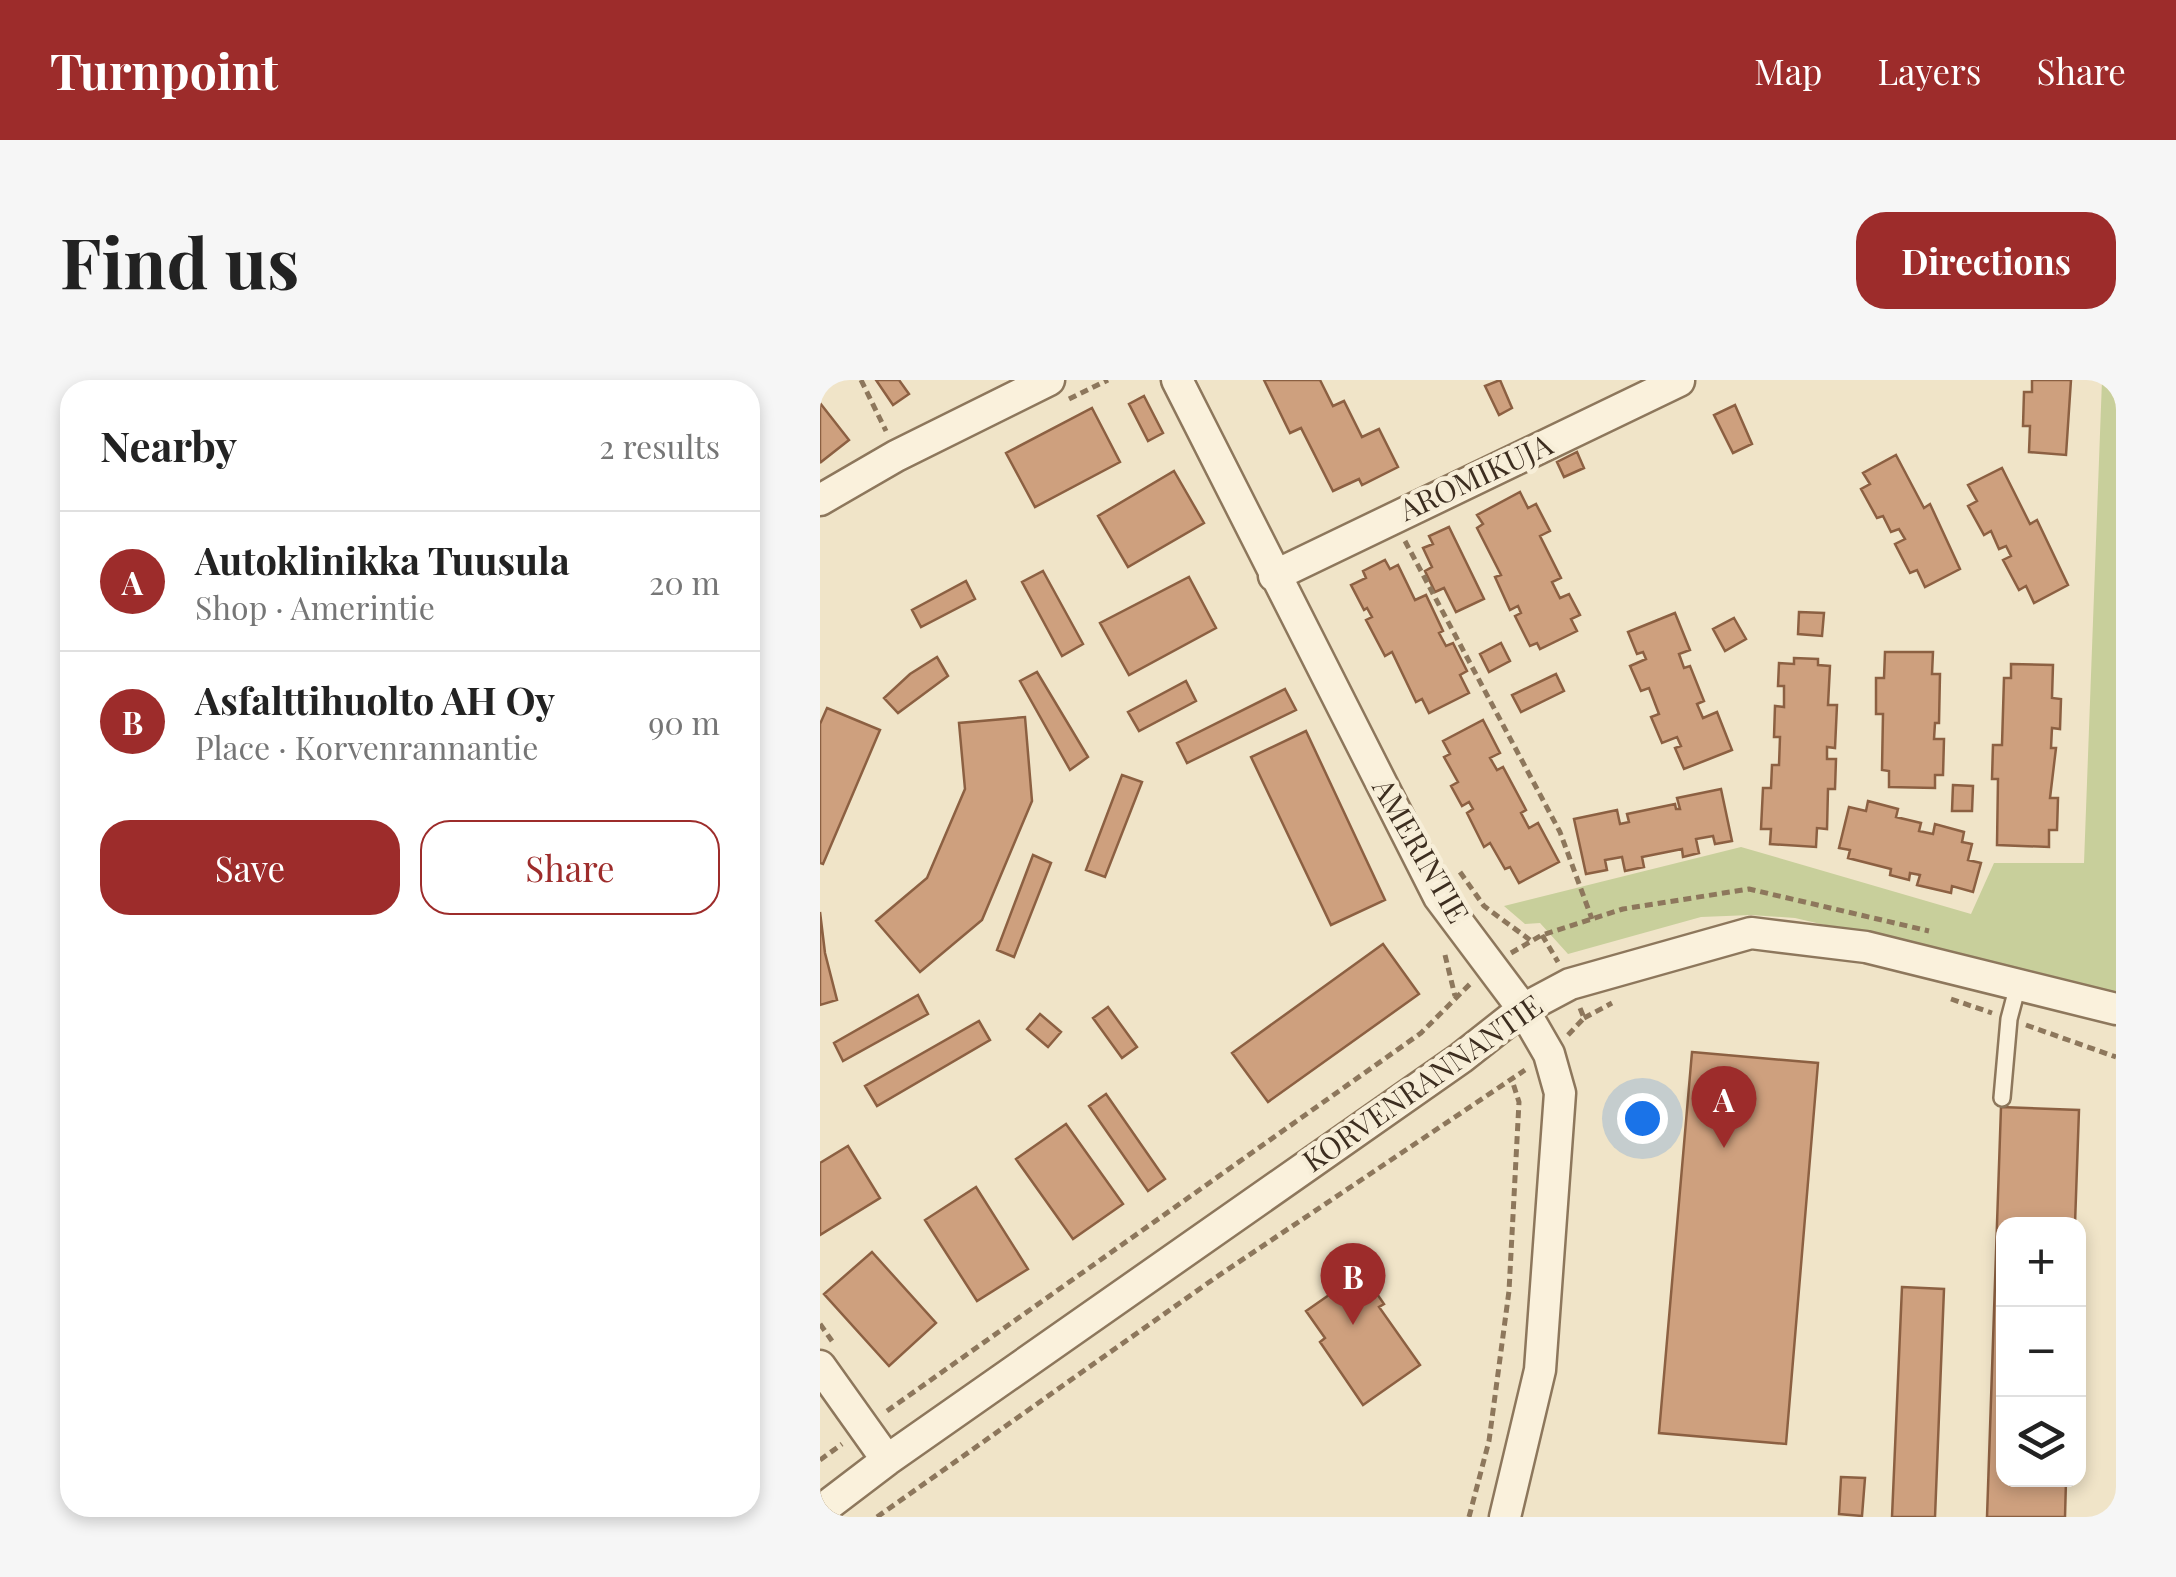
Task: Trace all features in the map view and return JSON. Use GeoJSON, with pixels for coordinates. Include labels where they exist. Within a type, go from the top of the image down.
{"type":"FeatureCollection","features":[{"type":"Feature","properties":{"kind":"street"},"geometry":{"type":"LineString","coordinates":[[820,500],[896,456],[1048,380]]}},
{"type":"Feature","properties":{"kind":"street","name":"AMERINTIE"},"geometry":{"type":"LineString","coordinates":[[1177,380],[1439,897],[1523,1009],[1549,1054],[1560,1094],[1540,1370],[1505,1517]]}},
{"type":"Feature","properties":{"kind":"street","name":"AROMIKUJA"},"geometry":{"type":"LineString","coordinates":[[1274,576],[1679,380]]}},
{"type":"Feature","properties":{"kind":"street","name":"KORVENRANNANTIE"},"geometry":{"type":"LineString","coordinates":[[820,1512],[886,1460],[1462,1058],[1523,1009],[1570,984],[1751,933],[1866,947],[2116,1009]]}},
{"type":"Feature","properties":{"kind":"street"},"geometry":{"type":"LineString","coordinates":[[820,1366],[886,1460]]}},
{"type":"Feature","properties":{"kind":"lane"},"geometry":{"type":"LineString","coordinates":[[2002,1098],[2008,1019],[2018,985]]}},
{"type":"Feature","properties":{"kind":"path"},"geometry":{"type":"LineString","coordinates":[[861,380],[892,446]]}},
{"type":"Feature","properties":{"kind":"path"},"geometry":{"type":"LineString","coordinates":[[1388,520],[1406,543],[1560,832],[1592,919]]}},
{"type":"Feature","properties":{"kind":"path"},"geometry":{"type":"LineString","coordinates":[[1584,1018],[1627,994]]}},
{"type":"Feature","properties":{"kind":"path"},"geometry":{"type":"LineString","coordinates":[[1935,994],[2116,1057]]}},
{"type":"Feature","properties":{"kind":"path"},"geometry":{"type":"LineString","coordinates":[[877,1517],[1215,1278],[1549,1054]]}},
{"type":"Feature","properties":{"kind":"path"},"geometry":{"type":"LineString","coordinates":[[1470,1517],[1489,1440],[1508,1291],[1519,1102],[1512,1079]]}},
{"type":"Feature","properties":{"kind":"green space"},"geometry":{"type":"Polygon","coordinates":[[[2102,380],[2116,380],[2116,993],[1795,918],[1701,917],[1568,954],[1540,923],[1525,924],[1504,906],[1741,847],[1971,914],[1994,863],[2084,863],[2102,380]]]}},
{"type":"Feature","properties":{"kind":"building"},"geometry":{"type":"Polygon","coordinates":[[[876,380],[899,380],[909,394],[893,405],[876,380]]]}},
{"type":"Feature","properties":{"kind":"building"},"geometry":{"type":"Polygon","coordinates":[[[1264,380],[1320,380],[1333,406],[1344,401],[1362,437],[1379,429],[1398,467],[1362,485],[1359,479],[1333,491],[1301,428],[1290,433],[1264,380]]]}},
{"type":"Feature","properties":{"kind":"building"},"geometry":{"type":"Polygon","coordinates":[[[1500,380],[1512,408],[1499,415],[1485,386],[1500,380]]]}},
{"type":"Feature","properties":{"kind":"building"},"geometry":{"type":"Polygon","coordinates":[[[2032,380],[2071,380],[2066,455],[2029,452],[2030,426],[2023,426],[2024,392],[2032,392],[2032,380]]]}},
{"type":"Feature","properties":{"kind":"building"},"geometry":{"type":"Polygon","coordinates":[[[1144,396],[1163,433],[1148,441],[1129,404],[1144,396]]]}},
{"type":"Feature","properties":{"kind":"building"},"geometry":{"type":"Polygon","coordinates":[[[820,403],[849,440],[821,462],[820,460],[820,403]]]}},
{"type":"Feature","properties":{"kind":"building"},"geometry":{"type":"Polygon","coordinates":[[[1735,405],[1752,444],[1733,453],[1714,415],[1735,405]]]}},
{"type":"Feature","properties":{"kind":"building"},"geometry":{"type":"Polygon","coordinates":[[[1092,408],[1120,462],[1035,507],[1006,453],[1092,408]]]}},
{"type":"Feature","properties":{"kind":"building"},"geometry":{"type":"Polygon","coordinates":[[[1577,452],[1584,468],[1564,477],[1557,462],[1577,452]]]}},
{"type":"Feature","properties":{"kind":"building"},"geometry":{"type":"Polygon","coordinates":[[[1896,455],[1924,508],[1930,504],[1960,569],[1925,587],[1917,570],[1910,573],[1895,544],[1905,539],[1899,529],[1891,532],[1883,516],[1877,518],[1861,489],[1870,484],[1863,473],[1896,455]]]}},
{"type":"Feature","properties":{"kind":"building"},"geometry":{"type":"Polygon","coordinates":[[[2002,468],[2030,524],[2037,520],[2068,585],[2034,603],[2026,586],[2019,590],[2003,560],[2011,556],[2006,546],[1999,549],[1991,531],[1984,535],[1968,506],[1977,501],[1968,485],[2002,468]]]}},
{"type":"Feature","properties":{"kind":"building"},"geometry":{"type":"Polygon","coordinates":[[[1174,471],[1204,523],[1128,567],[1098,516],[1174,471]]]}},
{"type":"Feature","properties":{"kind":"building"},"geometry":{"type":"Polygon","coordinates":[[[1520,492],[1528,508],[1536,504],[1550,531],[1540,536],[1561,578],[1552,582],[1560,598],[1569,594],[1580,615],[1571,619],[1577,631],[1540,649],[1537,643],[1530,646],[1515,616],[1521,613],[1518,606],[1510,610],[1495,577],[1501,575],[1477,528],[1483,524],[1477,515],[1520,492]]]}},
{"type":"Feature","properties":{"kind":"building"},"geometry":{"type":"Polygon","coordinates":[[[1449,527],[1484,599],[1456,612],[1444,588],[1435,592],[1425,571],[1432,567],[1423,548],[1433,544],[1429,536],[1449,527]]]}},
{"type":"Feature","properties":{"kind":"building"},"geometry":{"type":"Polygon","coordinates":[[[1385,560],[1390,569],[1398,565],[1415,600],[1426,595],[1446,646],[1453,643],[1467,671],[1460,675],[1469,693],[1429,713],[1422,699],[1416,702],[1392,652],[1385,656],[1366,620],[1372,617],[1351,585],[1366,578],[1363,571],[1385,560]]]}},
{"type":"Feature","properties":{"kind":"building"},"geometry":{"type":"Polygon","coordinates":[[[1043,571],[1083,644],[1062,656],[1022,582],[1043,571]]]}},
{"type":"Feature","properties":{"kind":"building"},"geometry":{"type":"Polygon","coordinates":[[[1189,577],[1216,628],[1129,675],[1100,623],[1189,577]]]}},
{"type":"Feature","properties":{"kind":"building"},"geometry":{"type":"Polygon","coordinates":[[[966,581],[975,599],[921,627],[912,610],[966,581]]]}},
{"type":"Feature","properties":{"kind":"building"},"geometry":{"type":"Polygon","coordinates":[[[1799,612],[1824,613],[1822,636],[1798,634],[1799,612]]]}},
{"type":"Feature","properties":{"kind":"building"},"geometry":{"type":"Polygon","coordinates":[[[1675,613],[1690,650],[1679,654],[1684,668],[1690,666],[1704,701],[1697,704],[1703,718],[1717,712],[1732,750],[1684,769],[1675,748],[1681,746],[1677,737],[1662,743],[1651,717],[1659,714],[1649,688],[1641,691],[1630,666],[1646,659],[1643,652],[1637,654],[1628,632],[1675,613]]]}},
{"type":"Feature","properties":{"kind":"building"},"geometry":{"type":"Polygon","coordinates":[[[1734,618],[1746,639],[1725,651],[1713,629],[1734,618]]]}},
{"type":"Feature","properties":{"kind":"building"},"geometry":{"type":"Polygon","coordinates":[[[1501,643],[1510,661],[1489,672],[1480,654],[1501,643]]]}},
{"type":"Feature","properties":{"kind":"building"},"geometry":{"type":"Polygon","coordinates":[[[1885,652],[1933,652],[1932,674],[1940,674],[1939,723],[1935,723],[1934,739],[1944,739],[1943,775],[1935,775],[1935,788],[1889,787],[1889,771],[1882,770],[1883,714],[1876,714],[1876,678],[1884,678],[1885,652]]]}},
{"type":"Feature","properties":{"kind":"building"},"geometry":{"type":"Polygon","coordinates":[[[937,657],[948,676],[898,713],[884,698],[910,674],[937,657]]]}},
{"type":"Feature","properties":{"kind":"building"},"geometry":{"type":"Polygon","coordinates":[[[1794,658],[1818,659],[1818,665],[1830,666],[1828,705],[1837,705],[1835,748],[1827,747],[1827,759],[1836,759],[1835,789],[1828,789],[1827,829],[1817,828],[1816,847],[1770,844],[1771,829],[1761,829],[1763,788],[1771,788],[1772,765],[1779,765],[1780,737],[1774,737],[1775,706],[1784,707],[1784,686],[1778,686],[1779,663],[1794,664],[1794,658]]]}},
{"type":"Feature","properties":{"kind":"building"},"geometry":{"type":"Polygon","coordinates":[[[2011,664],[2053,665],[2052,698],[2061,699],[2060,729],[2052,728],[2051,748],[2056,748],[2050,798],[2058,798],[2057,830],[2049,830],[2049,847],[1997,845],[1998,779],[1992,779],[1993,745],[2002,745],[2004,678],[2011,678],[2011,664]]]}},
{"type":"Feature","properties":{"kind":"building"},"geometry":{"type":"Polygon","coordinates":[[[1037,672],[1088,757],[1070,770],[1020,681],[1037,672]]]}},
{"type":"Feature","properties":{"kind":"building"},"geometry":{"type":"Polygon","coordinates":[[[1556,674],[1564,691],[1521,712],[1512,695],[1556,674]]]}},
{"type":"Feature","properties":{"kind":"building"},"geometry":{"type":"Polygon","coordinates":[[[1186,681],[1196,701],[1139,731],[1128,712],[1186,681]]]}},
{"type":"Feature","properties":{"kind":"building"},"geometry":{"type":"Polygon","coordinates":[[[1285,689],[1296,710],[1187,763],[1177,743],[1285,689]]]}},
{"type":"Feature","properties":{"kind":"building"},"geometry":{"type":"Polygon","coordinates":[[[827,708],[880,730],[823,864],[820,724],[827,708]]]}},
{"type":"Feature","properties":{"kind":"building"},"geometry":{"type":"Polygon","coordinates":[[[1025,717],[1032,801],[982,920],[920,972],[876,921],[927,878],[965,789],[959,723],[1025,717]]]}},
{"type":"Feature","properties":{"kind":"building"},"geometry":{"type":"Polygon","coordinates":[[[1483,720],[1500,753],[1490,758],[1497,770],[1503,767],[1526,810],[1521,813],[1529,828],[1538,823],[1559,862],[1519,883],[1510,867],[1505,869],[1490,843],[1484,847],[1467,813],[1473,809],[1469,802],[1462,806],[1451,786],[1458,782],[1444,757],[1450,754],[1443,741],[1483,720]]]}},
{"type":"Feature","properties":{"kind":"building"},"geometry":{"type":"Polygon","coordinates":[[[1306,731],[1385,900],[1331,925],[1251,757],[1306,731]]]}},
{"type":"Feature","properties":{"kind":"building"},"geometry":{"type":"Polygon","coordinates":[[[1122,775],[1142,782],[1105,877],[1086,870],[1122,775]]]}},
{"type":"Feature","properties":{"kind":"building"},"geometry":{"type":"Polygon","coordinates":[[[1953,785],[1973,786],[1972,811],[1952,811],[1953,785]]]}},
{"type":"Feature","properties":{"kind":"building"},"geometry":{"type":"Polygon","coordinates":[[[1721,789],[1732,841],[1715,844],[1713,836],[1696,839],[1699,853],[1683,857],[1682,849],[1642,857],[1644,867],[1625,871],[1622,857],[1605,860],[1607,870],[1586,874],[1574,819],[1617,810],[1620,824],[1629,822],[1627,814],[1675,804],[1680,809],[1677,798],[1721,789]]]}},
{"type":"Feature","properties":{"kind":"building"},"geometry":{"type":"Polygon","coordinates":[[[1868,801],[1898,809],[1896,817],[1921,823],[1919,831],[1933,834],[1935,824],[1964,832],[1962,842],[1972,844],[1968,860],[1981,863],[1973,892],[1952,886],[1951,893],[1917,885],[1920,875],[1910,873],[1909,880],[1890,875],[1891,869],[1848,858],[1850,850],[1839,848],[1849,807],[1866,811],[1868,801]]]}},
{"type":"Feature","properties":{"kind":"building"},"geometry":{"type":"Polygon","coordinates":[[[1033,855],[1051,863],[1014,957],[997,950],[1033,855]]]}},
{"type":"Feature","properties":{"kind":"building"},"geometry":{"type":"Polygon","coordinates":[[[820,912],[837,1000],[820,1005],[820,912]]]}},
{"type":"Feature","properties":{"kind":"building"},"geometry":{"type":"Polygon","coordinates":[[[1383,944],[1419,994],[1268,1102],[1232,1053],[1383,944]]]}},
{"type":"Feature","properties":{"kind":"building"},"geometry":{"type":"Polygon","coordinates":[[[918,995],[928,1014],[843,1061],[834,1043],[918,995]]]}},
{"type":"Feature","properties":{"kind":"building"},"geometry":{"type":"Polygon","coordinates":[[[1108,1007],[1137,1047],[1122,1058],[1093,1018],[1108,1007]]]}},
{"type":"Feature","properties":{"kind":"building"},"geometry":{"type":"Polygon","coordinates":[[[1040,1014],[1061,1032],[1048,1047],[1027,1029],[1040,1014]]]}},
{"type":"Feature","properties":{"kind":"building"},"geometry":{"type":"Polygon","coordinates":[[[979,1021],[990,1040],[877,1106],[865,1086],[979,1021]]]}},
{"type":"Feature","properties":{"kind":"building"},"geometry":{"type":"Polygon","coordinates":[[[1692,1052],[1818,1063],[1786,1444],[1659,1433],[1692,1052]]]}},
{"type":"Feature","properties":{"kind":"building"},"geometry":{"type":"Polygon","coordinates":[[[1106,1094],[1165,1179],[1148,1191],[1089,1106],[1106,1094]]]}},
{"type":"Feature","properties":{"kind":"building"},"geometry":{"type":"Polygon","coordinates":[[[2001,1107],[2079,1110],[2075,1217],[1997,1217],[2001,1107]]]}},
{"type":"Feature","properties":{"kind":"building"},"geometry":{"type":"Polygon","coordinates":[[[1066,1124],[1123,1204],[1073,1239],[1016,1159],[1066,1124]]]}},
{"type":"Feature","properties":{"kind":"building"},"geometry":{"type":"Polygon","coordinates":[[[848,1146],[880,1198],[820,1235],[820,1163],[848,1146]]]}},
{"type":"Feature","properties":{"kind":"building"},"geometry":{"type":"Polygon","coordinates":[[[976,1187],[1028,1269],[977,1301],[925,1220],[976,1187]]]}},
{"type":"Feature","properties":{"kind":"building"},"geometry":{"type":"Polygon","coordinates":[[[872,1252],[936,1323],[889,1366],[824,1294],[872,1252]]]}},
{"type":"Feature","properties":{"kind":"building"},"geometry":{"type":"Polygon","coordinates":[[[1996,1253],[1996,1487],[2066,1487],[2065,1517],[1987,1517],[1996,1253]]]}},
{"type":"Feature","properties":{"kind":"building"},"geometry":{"type":"Polygon","coordinates":[[[1362,1272],[1384,1304],[1379,1307],[1420,1365],[1363,1405],[1320,1342],[1325,1338],[1306,1311],[1362,1272]]]}},
{"type":"Feature","properties":{"kind":"building"},"geometry":{"type":"Polygon","coordinates":[[[1902,1287],[1944,1289],[1935,1517],[1892,1517],[1902,1287]]]}},
{"type":"Feature","properties":{"kind":"building"},"geometry":{"type":"Polygon","coordinates":[[[1841,1477],[1865,1478],[1862,1516],[1839,1514],[1841,1477]]]}},
{"type":"Feature","properties":{"kind":"place","name":"Autoklinikka Tuusula"},"geometry":{"type":"Point","coordinates":[1724,1148]}},
{"type":"Feature","properties":{"kind":"place","name":"Asfalttihuolto AH Oy"},"geometry":{"type":"Point","coordinates":[1353,1325]}}]}
